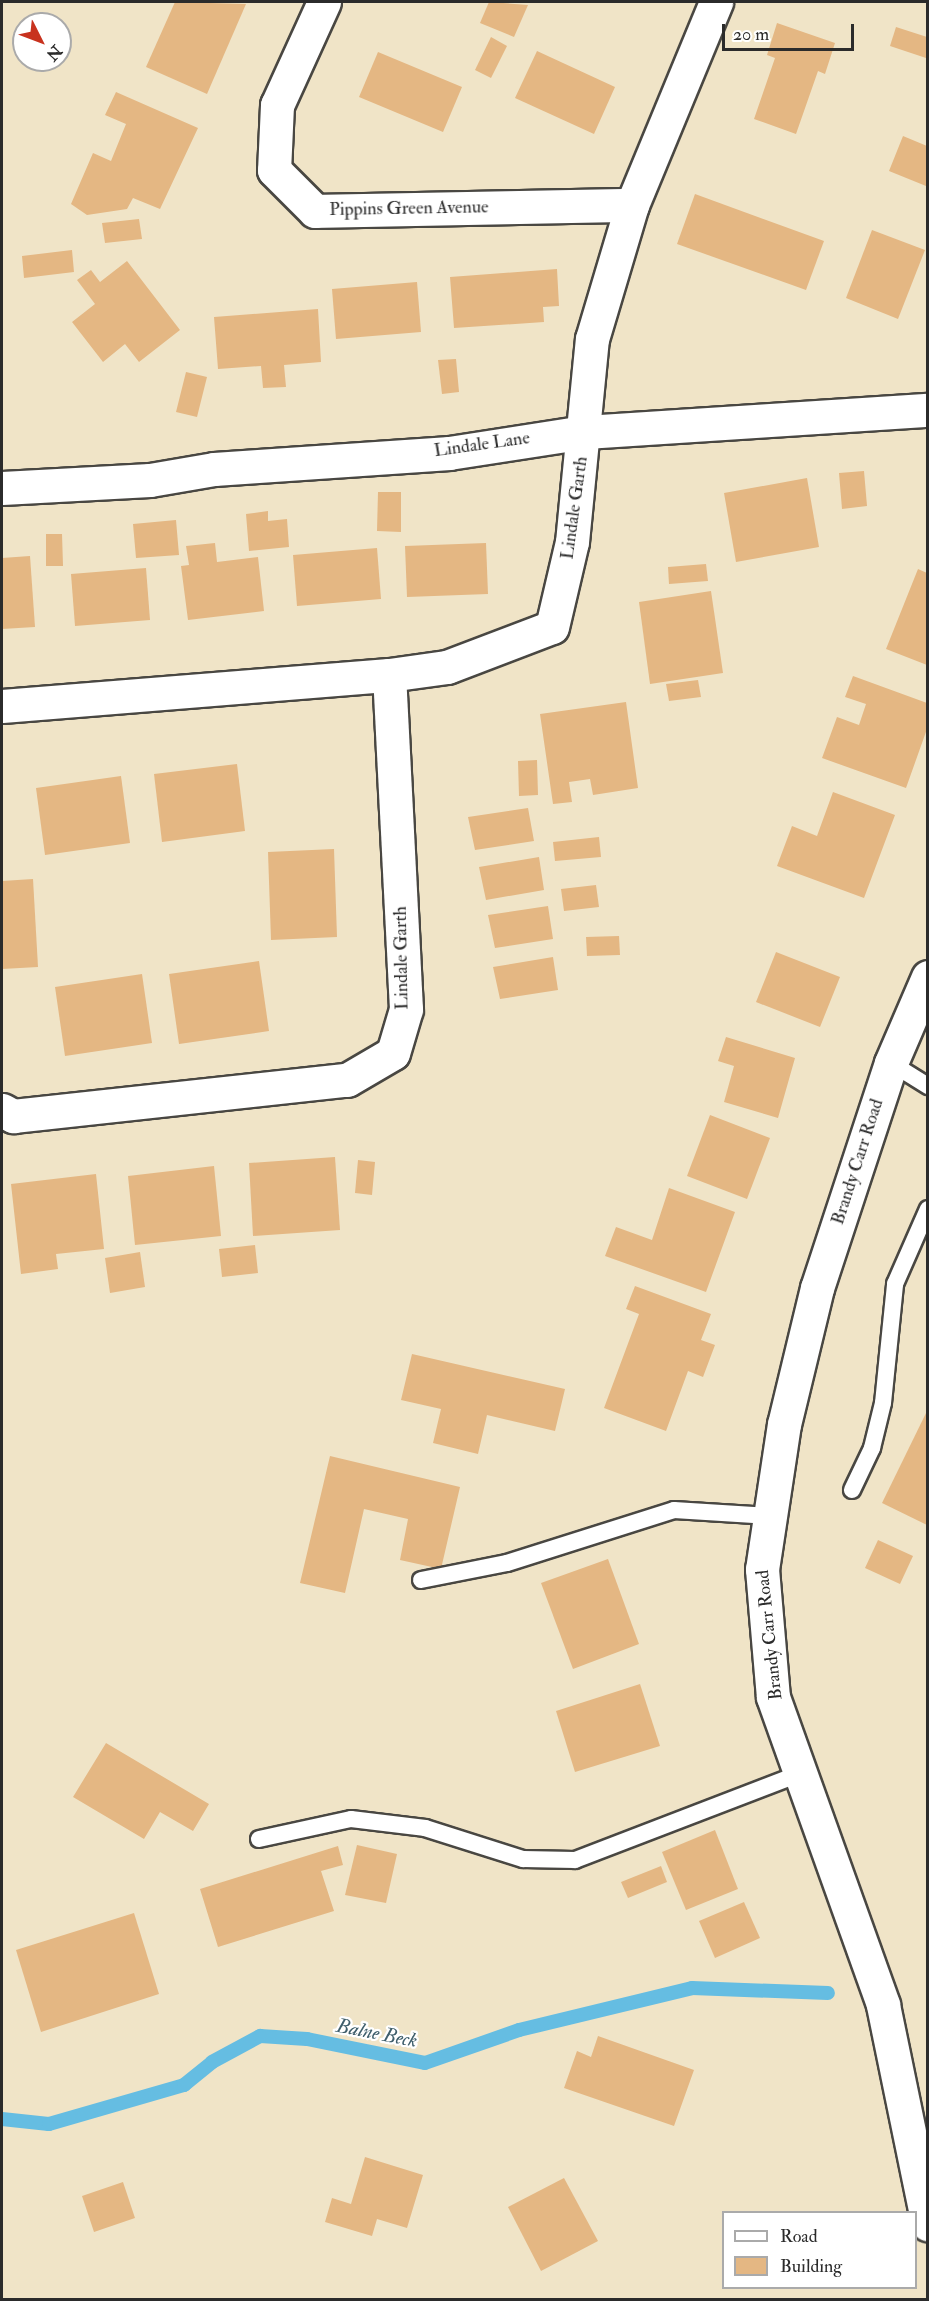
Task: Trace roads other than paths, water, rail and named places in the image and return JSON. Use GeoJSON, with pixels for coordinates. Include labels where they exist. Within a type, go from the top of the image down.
{"type":"FeatureCollection","features":[{"type":"Feature","properties":{"kind":"street","name":"Pippins Green Avenue"},"geometry":{"type":"LineString","coordinates":[[324,2],[277,105],[274,170],[315,211],[632,205]]}},
{"type":"Feature","properties":{"kind":"street"},"geometry":{"type":"LineString","coordinates":[[585,432],[592,339],[632,205],[716,2]]}},
{"type":"Feature","properties":{"kind":"street","name":"Lindale Lane"},"geometry":{"type":"LineString","coordinates":[[2,488],[150,480],[214,469],[449,453],[585,432],[927,410]]}},
{"type":"Feature","properties":{"kind":"street","name":"Lindale Garth"},"geometry":{"type":"LineString","coordinates":[[2,706],[389,675],[447,667],[552,627],[572,542],[585,432]]}},
{"type":"Feature","properties":{"kind":"street","name":"Lindale Garth"},"geometry":{"type":"LineString","coordinates":[[2,1110],[13,1116],[347,1080],[393,1053],[406,1008],[389,675]]}},
{"type":"Feature","properties":{"kind":"street","name":"Brandy Carr Road"},"geometry":{"type":"LineString","coordinates":[[927,977],[891,1063],[817,1288],[784,1424],[762,1569],[773,1697],[802,1773],[882,2006],[927,2224]]}},
{"type":"Feature","properties":{"kind":"lane"},"geometry":{"type":"LineString","coordinates":[[891,1063],[927,1086]]}},
{"type":"Feature","properties":{"kind":"lane"},"geometry":{"type":"LineString","coordinates":[[852,1490],[872,1448],[883,1403],[895,1284],[927,1209]]}},
{"type":"Feature","properties":{"kind":"lane"},"geometry":{"type":"LineString","coordinates":[[421,1580],[507,1563],[675,1510],[770,1516]]}},
{"type":"Feature","properties":{"kind":"lane"},"geometry":{"type":"LineString","coordinates":[[259,1839],[351,1820],[425,1828],[523,1859],[575,1860],[802,1773]]}},
{"type":"Feature","properties":{"kind":"waterway","name":"Balne Beck"},"geometry":{"type":"LineString","coordinates":[[2,2119],[49,2124],[184,2085],[212,2062],[260,2036],[307,2039],[425,2063],[519,2030],[692,1988],[828,1993]]}}]}
